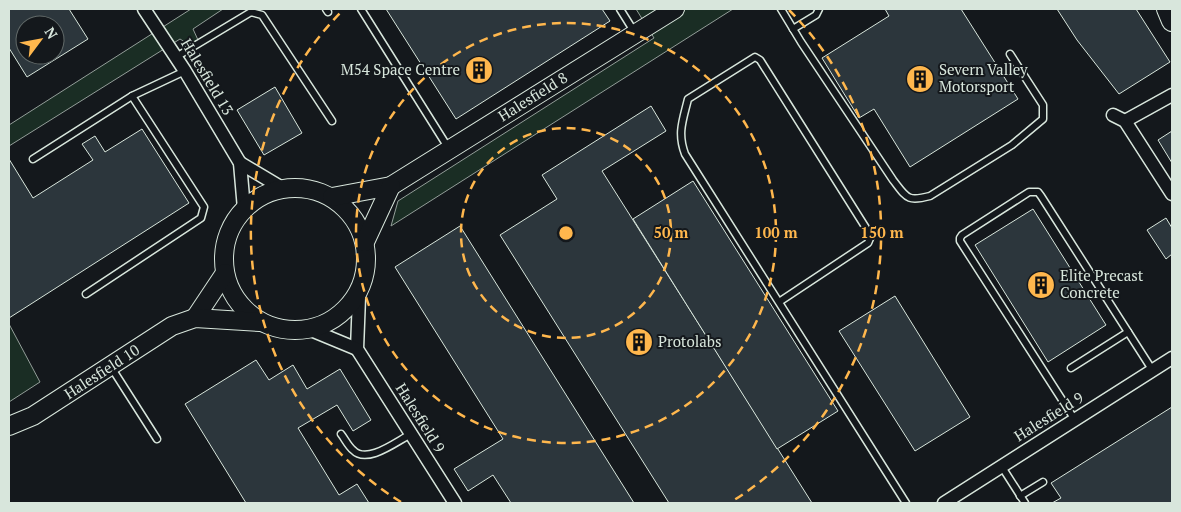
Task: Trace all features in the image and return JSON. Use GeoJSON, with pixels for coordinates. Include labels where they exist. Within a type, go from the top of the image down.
{"type":"FeatureCollection","features":[{"type":"Feature","properties":{"kind":"main road"},"geometry":{"type":"LineString","coordinates":[[1167,9],[1172,21]]}},
{"type":"Feature","properties":{"kind":"street","name":"Halesfield 13"},"geometry":{"type":"LineString","coordinates":[[144,9],[176,56],[240,163]]}},
{"type":"Feature","properties":{"kind":"street","name":"Halesfield 8"},"geometry":{"type":"LineString","coordinates":[[332,197],[391,186],[675,9]]}},
{"type":"Feature","properties":{"kind":"street"},"geometry":{"type":"LineString","coordinates":[[1125,122],[1172,95]]}},
{"type":"Feature","properties":{"kind":"street"},"geometry":{"type":"LineString","coordinates":[[1113,115],[1125,122],[1172,194]]}},
{"type":"Feature","properties":{"kind":"street"},"geometry":{"type":"LineString","coordinates":[[240,163],[282,188]]}},
{"type":"Feature","properties":{"kind":"street"},"geometry":{"type":"LineString","coordinates":[[240,163],[244,209]]}},
{"type":"Feature","properties":{"kind":"street"},"geometry":{"type":"LineString","coordinates":[[365,242],[391,186]]}},
{"type":"Feature","properties":{"kind":"street"},"geometry":{"type":"LineString","coordinates":[[302,187],[323,192],[342,205],[356,220],[365,242],[365,279],[359,297],[357,349],[311,330],[282,330],[260,322],[245,310],[232,292],[225,273],[224,256],[228,232],[236,218],[254,200],[282,188],[302,187]]}},
{"type":"Feature","properties":{"kind":"street"},"geometry":{"type":"LineString","coordinates":[[195,318],[225,273]]}},
{"type":"Feature","properties":{"kind":"street"},"geometry":{"type":"LineString","coordinates":[[311,330],[335,320],[359,297]]}},
{"type":"Feature","properties":{"kind":"street","name":"Halesfield 10"},"geometry":{"type":"LineString","coordinates":[[9,426],[33,416],[172,326],[195,318],[260,322]]}},
{"type":"Feature","properties":{"kind":"street","name":"Halesfield 9"},"geometry":{"type":"LineString","coordinates":[[357,349],[455,503]]}},
{"type":"Feature","properties":{"kind":"street","name":"Halesfield 9"},"geometry":{"type":"LineString","coordinates":[[944,503],[1172,358]]}},
{"type":"Feature","properties":{"kind":"lane"},"geometry":{"type":"LineString","coordinates":[[361,9],[450,150]]}},
{"type":"Feature","properties":{"kind":"lane"},"geometry":{"type":"LineString","coordinates":[[620,9],[636,33]]}},
{"type":"Feature","properties":{"kind":"lane"},"geometry":{"type":"LineString","coordinates":[[781,9],[893,180],[905,196],[915,200],[930,196],[1012,145],[1043,119],[1043,105],[1010,54]]}},
{"type":"Feature","properties":{"kind":"lane"},"geometry":{"type":"LineString","coordinates":[[793,29],[816,15],[819,9]]}},
{"type":"Feature","properties":{"kind":"lane"},"geometry":{"type":"LineString","coordinates":[[176,56],[251,12],[262,15],[332,121]]}},
{"type":"Feature","properties":{"kind":"lane"},"geometry":{"type":"LineString","coordinates":[[779,302],[868,243],[871,236],[760,60],[755,57],[688,99],[680,131],[680,141],[685,154],[906,503]]}},
{"type":"Feature","properties":{"kind":"lane"},"geometry":{"type":"LineString","coordinates":[[33,159],[132,96],[185,71]]}},
{"type":"Feature","properties":{"kind":"lane"},"geometry":{"type":"LineString","coordinates":[[86,294],[202,218],[204,207],[132,96]]}},
{"type":"Feature","properties":{"kind":"lane"},"geometry":{"type":"LineString","coordinates":[[1075,420],[962,247],[960,238],[1029,192],[1038,192],[1153,371]]}},
{"type":"Feature","properties":{"kind":"lane"},"geometry":{"type":"LineString","coordinates":[[1071,368],[1128,332]]}},
{"type":"Feature","properties":{"kind":"lane"},"geometry":{"type":"LineString","coordinates":[[110,366],[157,439]]}},
{"type":"Feature","properties":{"kind":"lane"},"geometry":{"type":"LineString","coordinates":[[341,434],[353,451],[361,454],[378,453],[411,434]]}},
{"type":"Feature","properties":{"kind":"lane"},"geometry":{"type":"LineString","coordinates":[[1002,467],[1025,503]]}},
{"type":"Feature","properties":{"kind":"lane"},"geometry":{"type":"LineString","coordinates":[[1020,496],[1043,482]]}},
{"type":"Feature","properties":{"kind":"green space"},"geometry":{"type":"Polygon","coordinates":[[[191,9],[223,9],[193,29],[198,40],[188,44],[180,39],[9,146],[9,125],[191,9]]]}},
{"type":"Feature","properties":{"kind":"green space"},"geometry":{"type":"Polygon","coordinates":[[[636,9],[733,9],[391,226],[398,201],[654,38],[636,9]]]}},
{"type":"Feature","properties":{"kind":"green space"},"geometry":{"type":"Polygon","coordinates":[[[9,324],[40,382],[9,402],[9,324]]]}},
{"type":"Feature","properties":{"kind":"building"},"geometry":{"type":"Polygon","coordinates":[[[9,9],[69,9],[88,39],[65,53],[65,15],[15,15],[15,58],[9,48],[9,9]]]}},
{"type":"Feature","properties":{"kind":"building","name":"M54 Space Centre"},"geometry":{"type":"Polygon","coordinates":[[[386,9],[602,9],[610,21],[456,119],[386,9]]]}},
{"type":"Feature","properties":{"kind":"building","name":"Severn Valley Motorsport"},"geometry":{"type":"Polygon","coordinates":[[[885,9],[961,9],[1018,99],[910,167],[874,109],[859,118],[822,58],[889,16],[885,9]]]}},
{"type":"Feature","properties":{"kind":"building"},"geometry":{"type":"Polygon","coordinates":[[[1057,9],[1136,9],[1170,62],[1119,94],[1077,40],[1057,9]]]}},
{"type":"Feature","properties":{"kind":"building"},"geometry":{"type":"Polygon","coordinates":[[[20,65],[46,65],[27,77],[20,65]]]}},
{"type":"Feature","properties":{"kind":"building"},"geometry":{"type":"Polygon","coordinates":[[[275,87],[302,133],[264,155],[237,110],[275,87]]]}},
{"type":"Feature","properties":{"kind":"building","name":"Protolabs"},"geometry":{"type":"Polygon","coordinates":[[[651,106],[666,131],[602,171],[812,503],[669,503],[500,235],[557,199],[542,175],[651,106]]]}},
{"type":"Feature","properties":{"kind":"building"},"geometry":{"type":"Polygon","coordinates":[[[142,129],[189,203],[9,318],[9,159],[33,198],[93,160],[82,144],[95,136],[105,152],[142,129]]]}},
{"type":"Feature","properties":{"kind":"building"},"geometry":{"type":"Polygon","coordinates":[[[1172,131],[1172,163],[1158,140],[1172,131]]]}},
{"type":"Feature","properties":{"kind":"building"},"geometry":{"type":"Polygon","coordinates":[[[693,181],[838,411],[777,449],[633,219],[693,181]]]}},
{"type":"Feature","properties":{"kind":"building","name":"Elite Precast Concrete"},"geometry":{"type":"Polygon","coordinates":[[[1033,209],[1106,325],[1048,362],[975,245],[1033,209]]]}},
{"type":"Feature","properties":{"kind":"building"},"geometry":{"type":"Polygon","coordinates":[[[1166,218],[1172,228],[1172,254],[1166,259],[1147,230],[1166,218]]]}},
{"type":"Feature","properties":{"kind":"building"},"geometry":{"type":"Polygon","coordinates":[[[460,226],[634,503],[511,503],[493,475],[468,491],[454,469],[503,439],[395,267],[460,226]]]}},
{"type":"Feature","properties":{"kind":"building"},"geometry":{"type":"Polygon","coordinates":[[[895,296],[970,417],[915,451],[839,331],[895,296]]]}},
{"type":"Feature","properties":{"kind":"building"},"geometry":{"type":"Polygon","coordinates":[[[256,360],[269,380],[293,365],[307,389],[340,369],[371,420],[353,431],[337,405],[298,428],[339,495],[357,484],[369,503],[246,503],[185,404],[256,360]]]}},
{"type":"Feature","properties":{"kind":"building"},"geometry":{"type":"Polygon","coordinates":[[[1172,407],[1172,503],[1052,503],[1061,498],[1051,483],[1172,407]]]}},
{"type":"Feature","properties":{"kind":"place","name":"M54 Space Centre"},"geometry":{"type":"Point","coordinates":[479,70]}},
{"type":"Feature","properties":{"kind":"place","name":"Severn Valley Motorsport"},"geometry":{"type":"Point","coordinates":[920,79]}},
{"type":"Feature","properties":{"kind":"place","name":"Elite Precast Concrete"},"geometry":{"type":"Point","coordinates":[1041,285]}},
{"type":"Feature","properties":{"kind":"place","name":"Protolabs"},"geometry":{"type":"Point","coordinates":[639,342]}}]}
